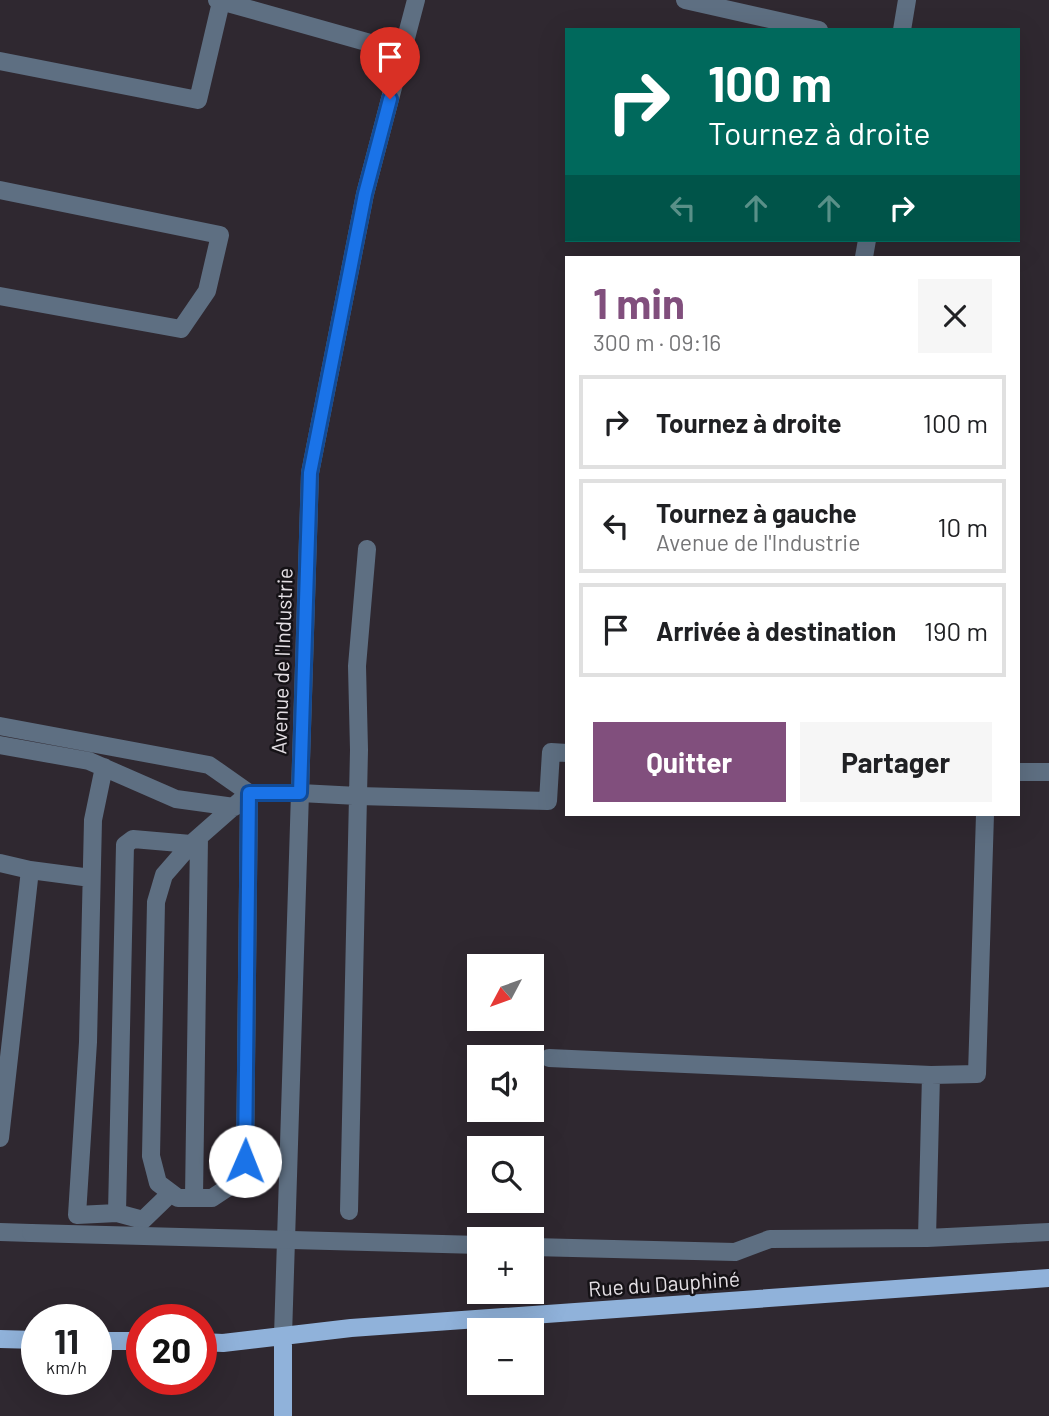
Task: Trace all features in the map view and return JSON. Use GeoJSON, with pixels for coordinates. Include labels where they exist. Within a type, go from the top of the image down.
{"type":"FeatureCollection","features":[{"type":"Feature","properties":{"kind":"main road","name":"Rue du Dauphiné"},"geometry":{"type":"LineString","coordinates":[[217,1343],[365,1326],[1049,1278]]}},
{"type":"Feature","properties":{"kind":"main road"},"geometry":{"type":"LineString","coordinates":[[283,1336],[283,1416]]}},
{"type":"Feature","properties":{"kind":"main road"},"geometry":{"type":"LineString","coordinates":[[0,1339],[21,1339]]}},
{"type":"Feature","properties":{"kind":"street","name":"Avenue de l'Industrie"},"geometry":{"type":"LineString","coordinates":[[283,1336],[310,473],[365,194],[416,0]]}},
{"type":"Feature","properties":{"kind":"street"},"geometry":{"type":"LineString","coordinates":[[685,0],[810,28]]}},
{"type":"Feature","properties":{"kind":"street"},"geometry":{"type":"LineString","coordinates":[[902,28],[907,0]]}},
{"type":"Feature","properties":{"kind":"street"},"geometry":{"type":"LineString","coordinates":[[0,61],[198,100],[219,1],[402,52]]}},
{"type":"Feature","properties":{"kind":"street"},"geometry":{"type":"LineString","coordinates":[[0,190],[220,236],[207,291],[181,329],[0,296]]}},
{"type":"Feature","properties":{"kind":"street"},"geometry":{"type":"LineString","coordinates":[[349,1211],[358,796],[357,666],[367,550]]}},
{"type":"Feature","properties":{"kind":"street"},"geometry":{"type":"LineString","coordinates":[[0,726],[209,765],[249,793],[548,801],[551,752],[565,752]]}},
{"type":"Feature","properties":{"kind":"street"},"geometry":{"type":"LineString","coordinates":[[0,745],[89,761],[176,799],[234,807]]}},
{"type":"Feature","properties":{"kind":"street"},"geometry":{"type":"LineString","coordinates":[[104,767],[93,820],[88,1042],[77,1216],[117,1213],[143,1220],[171,1194]]}},
{"type":"Feature","properties":{"kind":"street"},"geometry":{"type":"LineString","coordinates":[[1020,772],[1049,772]]}},
{"type":"Feature","properties":{"kind":"street"},"geometry":{"type":"LineString","coordinates":[[249,793],[245,1161],[233,1185],[212,1198],[178,1198],[158,1183],[151,1156],[156,902],[164,875],[195,841],[249,793]]}},
{"type":"Feature","properties":{"kind":"street"},"geometry":{"type":"LineString","coordinates":[[549,1058],[931,1075],[977,1074],[985,816]]}},
{"type":"Feature","properties":{"kind":"street"},"geometry":{"type":"LineString","coordinates":[[117,1213],[125,845],[133,839],[195,841]]}},
{"type":"Feature","properties":{"kind":"street"},"geometry":{"type":"LineString","coordinates":[[194,1198],[195,841]]}},
{"type":"Feature","properties":{"kind":"street"},"geometry":{"type":"LineString","coordinates":[[0,863],[91,878]]}},
{"type":"Feature","properties":{"kind":"street"},"geometry":{"type":"LineString","coordinates":[[0,1138],[7,1018],[30,870]]}},
{"type":"Feature","properties":{"kind":"street"},"geometry":{"type":"LineString","coordinates":[[927,1238],[931,1075]]}},
{"type":"Feature","properties":{"kind":"street"},"geometry":{"type":"LineString","coordinates":[[0,1232],[467,1245]]}},
{"type":"Feature","properties":{"kind":"street"},"geometry":{"type":"LineString","coordinates":[[544,1247],[735,1252],[770,1239],[927,1238],[1049,1232]]}},
{"type":"Feature","properties":{"kind":"route"},"geometry":{"type":"LineString","coordinates":[[245,1161],[249,793],[300,793],[310,473],[365,194],[390,99]]}}]}
